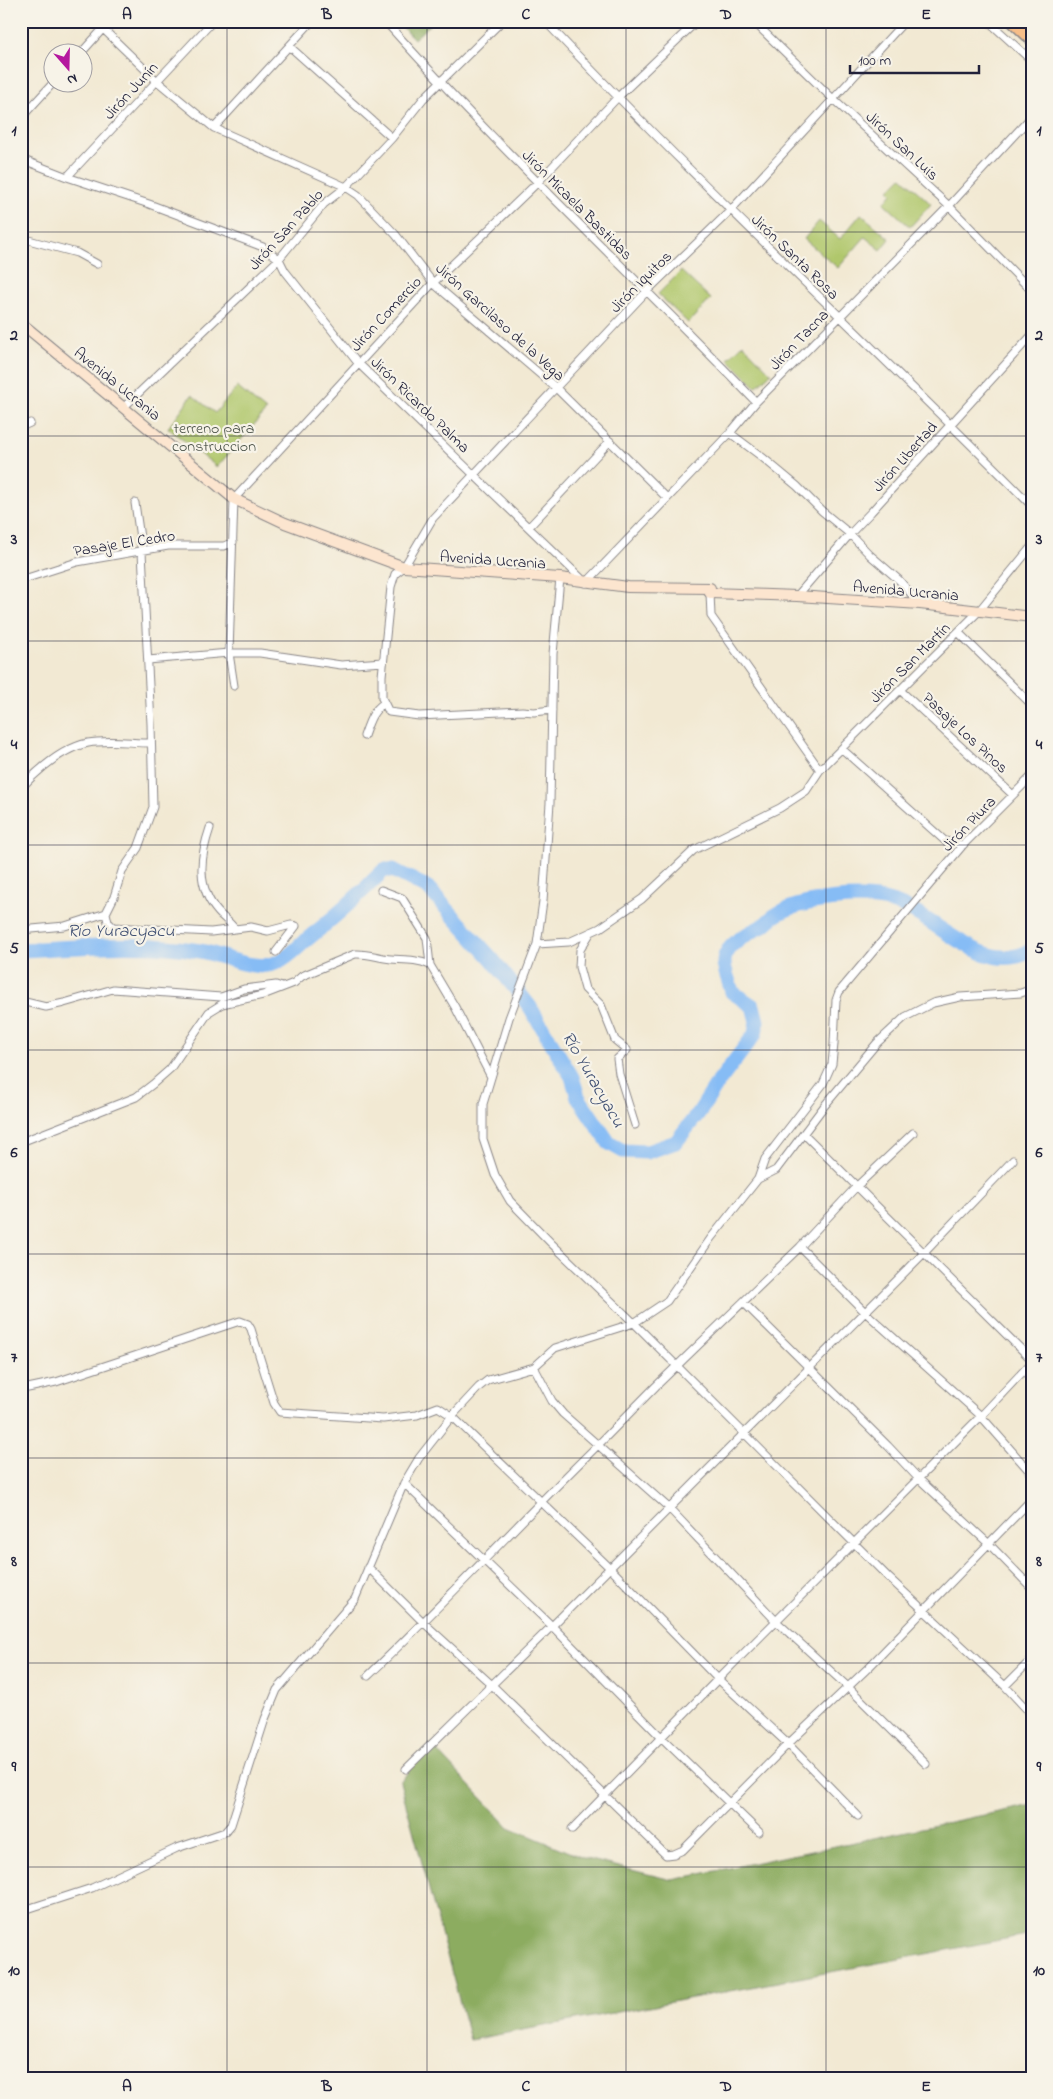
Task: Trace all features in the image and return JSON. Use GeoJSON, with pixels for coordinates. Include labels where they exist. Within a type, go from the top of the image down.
{"type":"FeatureCollection","features":[{"type":"Feature","properties":{"kind":"highway"},"geometry":{"type":"LineString","coordinates":[[1013,21],[1032,39]]}},
{"type":"Feature","properties":{"kind":"main road","name":"Avenida Ucrania"},"geometry":{"type":"LineString","coordinates":[[21,323],[234,499],[285,523],[404,568],[560,578],[586,583],[628,587],[710,588],[710,593],[797,596],[920,604],[1032,617]]}},
{"type":"Feature","properties":{"kind":"street","name":"Jirón Garcilaso de la Vega"},"geometry":{"type":"LineString","coordinates":[[95,21],[157,81],[214,128],[346,187],[358,195],[396,235],[433,283],[555,387],[667,498]]}},
{"type":"Feature","properties":{"kind":"street"},"geometry":{"type":"LineString","coordinates":[[91,42],[110,21]]}},
{"type":"Feature","properties":{"kind":"street","name":"Jirón Junín"},"geometry":{"type":"LineString","coordinates":[[67,177],[213,21]]}},
{"type":"Feature","properties":{"kind":"street"},"geometry":{"type":"LineString","coordinates":[[214,128],[312,21]]}},
{"type":"Feature","properties":{"kind":"street","name":"Jirón Micaela Bastidas"},"geometry":{"type":"LineString","coordinates":[[385,21],[440,82],[537,183],[756,402]]}},
{"type":"Feature","properties":{"kind":"street","name":"Jirón San Pablo"},"geometry":{"type":"LineString","coordinates":[[124,407],[279,259],[324,204],[346,187],[392,138],[423,99],[502,21]]}},
{"type":"Feature","properties":{"kind":"street","name":"Jirón Santa Rosa"},"geometry":{"type":"LineString","coordinates":[[544,21],[730,211],[951,424],[1032,506]]}},
{"type":"Feature","properties":{"kind":"street","name":"Jirón Comercio"},"geometry":{"type":"LineString","coordinates":[[234,499],[433,283],[537,183],[618,98],[696,21]]}},
{"type":"Feature","properties":{"kind":"street","name":"Jirón San Luis"},"geometry":{"type":"LineString","coordinates":[[753,21],[834,100],[949,206],[1032,291]]}},
{"type":"Feature","properties":{"kind":"street","name":"Jirón Iquitos"},"geometry":{"type":"LineString","coordinates":[[384,703],[382,683],[383,662],[391,587],[395,574],[404,568],[433,518],[646,292],[730,211],[905,21]]}},
{"type":"Feature","properties":{"kind":"street"},"geometry":{"type":"LineString","coordinates":[[988,21],[1032,61]]}},
{"type":"Feature","properties":{"kind":"street"},"geometry":{"type":"LineString","coordinates":[[289,46],[392,138]]}},
{"type":"Feature","properties":{"kind":"street"},"geometry":{"type":"LineString","coordinates":[[21,118],[45,92]]}},
{"type":"Feature","properties":{"kind":"street","name":"Jirón Tacna"},"geometry":{"type":"LineString","coordinates":[[586,583],[730,433],[756,402],[949,206],[1032,116]]}},
{"type":"Feature","properties":{"kind":"street","name":"Jirón Ricardo Palma"},"geometry":{"type":"LineString","coordinates":[[21,159],[263,247],[279,259],[285,271],[358,363],[586,583]]}},
{"type":"Feature","properties":{"kind":"street"},"geometry":{"type":"LineString","coordinates":[[21,238],[77,253],[98,264]]}},
{"type":"Feature","properties":{"kind":"street","name":"Jirón Libertad"},"geometry":{"type":"LineString","coordinates":[[797,596],[850,534],[1032,335]]}},
{"type":"Feature","properties":{"kind":"street"},"geometry":{"type":"LineString","coordinates":[[21,427],[30,423]]}},
{"type":"Feature","properties":{"kind":"street"},"geometry":{"type":"LineString","coordinates":[[730,433],[797,486],[822,512],[850,534],[870,556],[899,580],[920,604]]}},
{"type":"Feature","properties":{"kind":"street"},"geometry":{"type":"LineString","coordinates":[[529,527],[610,441]]}},
{"type":"Feature","properties":{"kind":"street"},"geometry":{"type":"LineString","coordinates":[[234,499],[229,653],[234,686]]}},
{"type":"Feature","properties":{"kind":"street"},"geometry":{"type":"LineString","coordinates":[[134,502],[142,552],[153,807],[138,848],[122,871],[114,897],[106,912],[108,922],[113,927],[211,932],[251,927],[268,931],[291,925],[296,926],[276,952]]}},
{"type":"Feature","properties":{"kind":"street","name":"Pasaje El Cedro"},"geometry":{"type":"LineString","coordinates":[[21,580],[78,562],[168,546],[224,546],[233,542]]}},
{"type":"Feature","properties":{"kind":"street","name":"Jirón San Martín"},"geometry":{"type":"LineString","coordinates":[[537,944],[569,942],[591,932],[642,899],[694,850],[780,808],[806,791],[820,770],[978,612],[1032,546]]}},
{"type":"Feature","properties":{"kind":"street"},"geometry":{"type":"LineString","coordinates":[[560,578],[553,654],[549,823],[543,901],[537,944],[509,1018],[483,1104],[483,1140],[495,1175],[510,1201],[855,1544],[1005,1686],[1032,1715]]}},
{"type":"Feature","properties":{"kind":"street"},"geometry":{"type":"LineString","coordinates":[[710,593],[711,616],[820,770]]}},
{"type":"Feature","properties":{"kind":"street"},"geometry":{"type":"LineString","coordinates":[[958,632],[1032,705]]}},
{"type":"Feature","properties":{"kind":"street"},"geometry":{"type":"LineString","coordinates":[[148,660],[229,653],[260,653],[340,665],[383,662]]}},
{"type":"Feature","properties":{"kind":"street","name":"Pasaje Los Pinos"},"geometry":{"type":"LineString","coordinates":[[900,690],[1013,795]]}},
{"type":"Feature","properties":{"kind":"street"},"geometry":{"type":"LineString","coordinates":[[364,736],[370,718],[377,707],[384,703],[388,712],[419,716],[552,710]]}},
{"type":"Feature","properties":{"kind":"street"},"geometry":{"type":"LineString","coordinates":[[21,788],[54,759],[70,750],[89,743],[151,743]]}},
{"type":"Feature","properties":{"kind":"street"},"geometry":{"type":"LineString","coordinates":[[842,749],[945,841],[963,845]]}},
{"type":"Feature","properties":{"kind":"street","name":"Jirón Piura"},"geometry":{"type":"LineString","coordinates":[[758,1179],[765,1158],[823,1084],[832,1064],[836,1000],[839,992],[963,845],[1032,776]]}},
{"type":"Feature","properties":{"kind":"street"},"geometry":{"type":"LineString","coordinates":[[210,828],[205,843],[201,870],[202,883],[209,900],[219,914],[229,921],[234,928]]}},
{"type":"Feature","properties":{"kind":"street"},"geometry":{"type":"LineString","coordinates":[[381,890],[402,898],[427,938],[430,965],[455,1007],[491,1077]]}},
{"type":"Feature","properties":{"kind":"street"},"geometry":{"type":"LineString","coordinates":[[21,930],[65,926],[106,912]]}},
{"type":"Feature","properties":{"kind":"street"},"geometry":{"type":"LineString","coordinates":[[591,932],[580,950],[579,967],[585,989],[601,1005],[615,1040],[628,1050],[617,1059],[619,1074],[635,1125]]}},
{"type":"Feature","properties":{"kind":"street"},"geometry":{"type":"LineString","coordinates":[[21,1142],[136,1096],[170,1069],[210,1012],[222,1004],[262,995],[355,954],[391,959],[411,959],[430,965]]}},
{"type":"Feature","properties":{"kind":"street"},"geometry":{"type":"LineString","coordinates":[[21,1001],[46,1007],[113,989],[221,997],[244,989],[276,985],[282,987]]}},
{"type":"Feature","properties":{"kind":"street"},"geometry":{"type":"LineString","coordinates":[[21,1911],[92,1888],[177,1848],[225,1832],[231,1825],[265,1718],[278,1690],[355,1599],[404,1483],[419,1458],[452,1416],[479,1387],[488,1380],[534,1368],[555,1348],[634,1323],[667,1301],[711,1238],[758,1179],[776,1170],[877,1043],[905,1016],[933,1003],[960,997],[1021,993],[1032,989]]}},
{"type":"Feature","properties":{"kind":"street"},"geometry":{"type":"LineString","coordinates":[[368,1676],[424,1623],[540,1501],[622,1419],[800,1248],[856,1186],[913,1133]]}},
{"type":"Feature","properties":{"kind":"street"},"geometry":{"type":"LineString","coordinates":[[572,1829],[718,1679],[981,1416],[1032,1361],[804,1134]]}},
{"type":"Feature","properties":{"kind":"street"},"geometry":{"type":"LineString","coordinates":[[406,1769],[552,1626],[923,1254],[1013,1160]]}},
{"type":"Feature","properties":{"kind":"street"},"geometry":{"type":"LineString","coordinates":[[800,1248],[865,1312],[981,1416],[1032,1474]]}},
{"type":"Feature","properties":{"kind":"street"},"geometry":{"type":"LineString","coordinates":[[742,1302],[919,1479],[989,1544],[1032,1588]]}},
{"type":"Feature","properties":{"kind":"street"},"geometry":{"type":"LineString","coordinates":[[21,1387],[28,1388],[56,1382],[240,1321],[248,1324],[251,1329],[274,1404],[280,1412],[288,1414],[349,1415],[383,1419],[417,1415],[438,1407],[452,1416],[610,1568],[718,1679],[788,1744],[858,1816]]}},
{"type":"Feature","properties":{"kind":"street"},"geometry":{"type":"LineString","coordinates":[[534,1368],[552,1401],[563,1414],[669,1508],[776,1621],[848,1687],[926,1764]]}},
{"type":"Feature","properties":{"kind":"street"},"geometry":{"type":"LineString","coordinates":[[404,1483],[552,1626],[662,1738],[759,1832]]}},
{"type":"Feature","properties":{"kind":"street"},"geometry":{"type":"LineString","coordinates":[[368,1567],[424,1623],[492,1684],[606,1794],[666,1855],[683,1850],[788,1744],[848,1687],[1032,1499]]}},
{"type":"Feature","properties":{"kind":"street"},"geometry":{"type":"LineString","coordinates":[[1005,1686],[1032,1659]]}},
{"type":"Feature","properties":{"kind":"green space"},"geometry":{"type":"Polygon","coordinates":[[[396,21],[434,21],[414,39],[396,21]]]}},
{"type":"Feature","properties":{"kind":"green space"},"geometry":{"type":"Polygon","coordinates":[[[902,177],[931,204],[910,227],[884,203],[892,193],[889,190],[902,177]]]}},
{"type":"Feature","properties":{"kind":"green space"},"geometry":{"type":"Polygon","coordinates":[[[861,214],[890,239],[881,250],[865,237],[838,268],[804,239],[819,221],[840,239],[861,214]]]}},
{"type":"Feature","properties":{"kind":"green space"},"geometry":{"type":"Polygon","coordinates":[[[681,271],[711,299],[688,323],[658,294],[681,271]]]}},
{"type":"Feature","properties":{"kind":"green space"},"geometry":{"type":"Polygon","coordinates":[[[743,344],[771,373],[756,387],[728,359],[743,344]]]}},
{"type":"Feature","properties":{"kind":"green space","name":"terreno para construccion"},"geometry":{"type":"Polygon","coordinates":[[[237,387],[266,411],[217,467],[168,428],[192,395],[215,413],[237,387]]]}},
{"type":"Feature","properties":{"kind":"green space"},"geometry":{"type":"Polygon","coordinates":[[[431,1744],[509,1827],[583,1858],[672,1880],[1032,1805],[1032,1934],[470,2040],[400,1782],[431,1744]]]}},
{"type":"Feature","properties":{"kind":"waterway","name":"Río Yuracyacu"},"geometry":{"type":"LineString","coordinates":[[21,950],[133,945],[156,946],[200,951],[239,962],[269,965],[289,955],[346,907],[384,870],[393,870],[428,888],[492,959],[530,1007],[572,1077],[578,1097],[609,1143],[623,1151],[647,1152],[676,1142],[755,1034],[757,1021],[753,1006],[732,992],[725,969],[725,956],[732,945],[763,926],[776,915],[800,905],[849,898],[865,898],[891,902],[908,909],[978,951],[996,956],[1014,957],[1032,950]]}}]}
